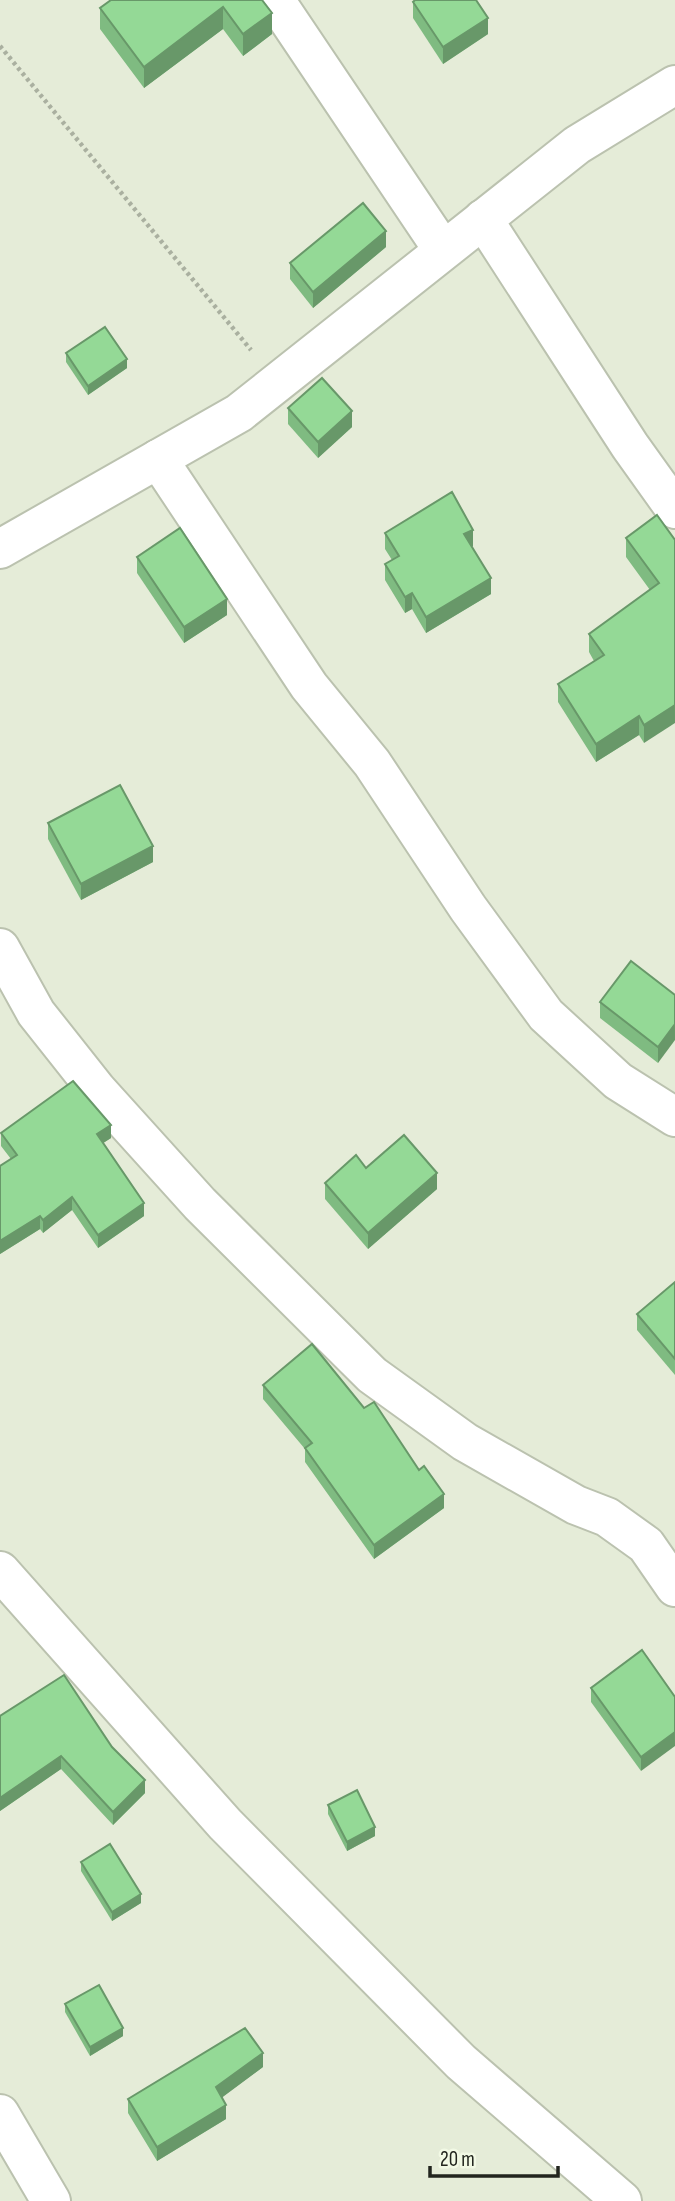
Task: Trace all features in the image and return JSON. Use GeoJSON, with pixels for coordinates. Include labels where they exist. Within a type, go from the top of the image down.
{"type":"FeatureCollection","features":[{"type":"Feature","properties":{"kind":"street"},"geometry":{"type":"LineString","coordinates":[[275,0],[443,250]]}},
{"type":"Feature","properties":{"kind":"street"},"geometry":{"type":"LineString","coordinates":[[0,549],[239,413],[577,145],[675,85]]}},
{"type":"Feature","properties":{"kind":"street"},"geometry":{"type":"LineString","coordinates":[[482,219],[630,446],[675,509]]}},
{"type":"Feature","properties":{"kind":"street"},"geometry":{"type":"LineString","coordinates":[[158,459],[309,686],[372,764],[468,908],[546,1015],[618,1081],[675,1116]]}},
{"type":"Feature","properties":{"kind":"street"},"geometry":{"type":"LineString","coordinates":[[0,948],[36,1013],[97,1090],[200,1204],[372,1375],[465,1442],[576,1504],[607,1517],[646,1545],[675,1587]]}},
{"type":"Feature","properties":{"kind":"street"},"geometry":{"type":"LineString","coordinates":[[0,1571],[225,1825],[461,2062],[622,2201]]}},
{"type":"Feature","properties":{"kind":"street"},"geometry":{"type":"LineString","coordinates":[[0,2114],[51,2201]]}},
{"type":"Feature","properties":{"kind":"path"},"geometry":{"type":"LineString","coordinates":[[0,46],[277,382]]}},
{"type":"Feature","properties":{"kind":"building"},"geometry":{"type":"Polygon","coordinates":[[[111,0],[262,0],[272,13],[243,34],[223,7],[144,67],[100,8],[111,0]]]}},
{"type":"Feature","properties":{"kind":"building"},"geometry":{"type":"Polygon","coordinates":[[[476,0],[488,18],[443,47],[413,2],[476,0]]]}},
{"type":"Feature","properties":{"kind":"building"},"geometry":{"type":"Polygon","coordinates":[[[363,203],[386,231],[313,292],[290,263],[363,203]]]}},
{"type":"Feature","properties":{"kind":"building"},"geometry":{"type":"Polygon","coordinates":[[[105,327],[127,359],[88,386],[66,353],[105,327]]]}},
{"type":"Feature","properties":{"kind":"building"},"geometry":{"type":"Polygon","coordinates":[[[322,378],[352,411],[318,442],[288,408],[322,378]]]}},
{"type":"Feature","properties":{"kind":"building"},"geometry":{"type":"Polygon","coordinates":[[[452,492],[473,530],[464,534],[491,578],[426,617],[412,593],[405,597],[385,564],[399,556],[385,533],[452,492]]]}},
{"type":"Feature","properties":{"kind":"building"},"geometry":{"type":"Polygon","coordinates":[[[657,515],[675,540],[675,705],[644,725],[639,716],[596,744],[558,684],[604,655],[589,634],[659,583],[626,538],[657,515]]]}},
{"type":"Feature","properties":{"kind":"building"},"geometry":{"type":"Polygon","coordinates":[[[180,528],[227,599],[184,627],[137,557],[180,528]]]}},
{"type":"Feature","properties":{"kind":"building"},"geometry":{"type":"Polygon","coordinates":[[[120,785],[153,846],[81,884],[48,823],[120,785]]]}},
{"type":"Feature","properties":{"kind":"building"},"geometry":{"type":"Polygon","coordinates":[[[631,961],[675,995],[675,1024],[658,1047],[600,1002],[631,961]]]}},
{"type":"Feature","properties":{"kind":"building"},"geometry":{"type":"Polygon","coordinates":[[[73,1081],[111,1125],[97,1134],[144,1203],[98,1235],[72,1197],[43,1220],[40,1216],[0,1241],[0,1166],[17,1155],[1,1133],[73,1081]]]}},
{"type":"Feature","properties":{"kind":"building"},"geometry":{"type":"Polygon","coordinates":[[[404,1135],[437,1173],[368,1233],[325,1183],[356,1155],[366,1168],[404,1135]]]}},
{"type":"Feature","properties":{"kind":"building"},"geometry":{"type":"Polygon","coordinates":[[[675,1282],[675,1359],[637,1314],[675,1282]]]}},
{"type":"Feature","properties":{"kind":"building"},"geometry":{"type":"Polygon","coordinates":[[[312,1344],[364,1408],[374,1402],[419,1470],[424,1466],[444,1494],[374,1545],[305,1448],[312,1443],[263,1385],[312,1344]]]}},
{"type":"Feature","properties":{"kind":"building"},"geometry":{"type":"Polygon","coordinates":[[[642,1650],[675,1697],[675,1732],[641,1757],[591,1688],[642,1650]]]}},
{"type":"Feature","properties":{"kind":"building"},"geometry":{"type":"Polygon","coordinates":[[[64,1675],[112,1747],[145,1780],[113,1812],[61,1756],[0,1798],[0,1716],[64,1675]]]}},
{"type":"Feature","properties":{"kind":"building"},"geometry":{"type":"Polygon","coordinates":[[[357,1790],[375,1827],[347,1842],[328,1805],[357,1790]]]}},
{"type":"Feature","properties":{"kind":"building"},"geometry":{"type":"Polygon","coordinates":[[[110,1844],[141,1894],[112,1912],[81,1862],[110,1844]]]}},
{"type":"Feature","properties":{"kind":"building"},"geometry":{"type":"Polygon","coordinates":[[[99,1985],[123,2028],[90,2047],[65,2004],[99,1985]]]}},
{"type":"Feature","properties":{"kind":"building"},"geometry":{"type":"Polygon","coordinates":[[[245,2028],[263,2053],[216,2087],[226,2105],[157,2147],[128,2099],[245,2028]]]}}]}
